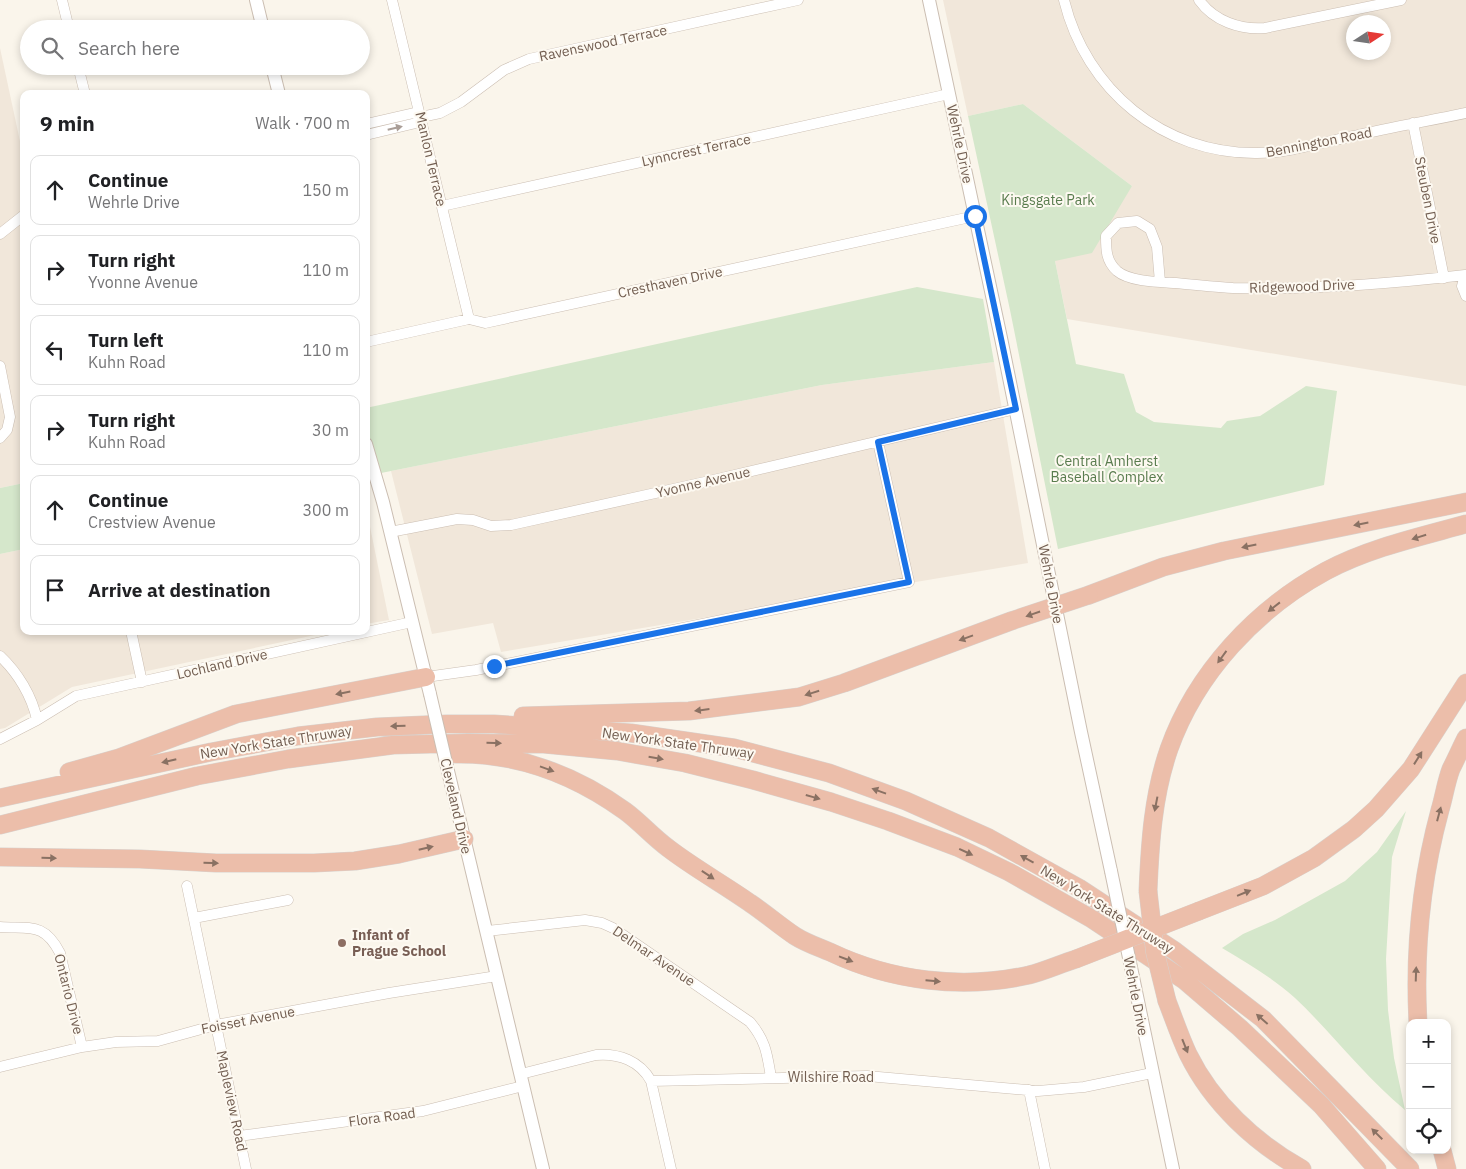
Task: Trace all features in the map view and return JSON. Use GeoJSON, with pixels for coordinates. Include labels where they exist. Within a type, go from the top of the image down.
{"type":"FeatureCollection","features":[{"type":"Feature","properties":{"kind":"highway"},"geometry":{"type":"LineString","coordinates":[[1409,514],[1466,495]]}},
{"type":"Feature","properties":{"kind":"highway"},"geometry":{"type":"LineString","coordinates":[[447,724],[498,717],[689,711],[799,697],[844,683],[1163,567],[1224,551],[1466,502]]}},
{"type":"Feature","properties":{"kind":"highway"},"geometry":{"type":"LineString","coordinates":[[1302,1169],[1285,1160],[1234,1119],[1208,1088],[1188,1054],[1167,1001],[1155,952],[1148,891],[1150,838],[1157,798],[1169,749],[1187,709],[1207,678],[1230,646],[1254,621],[1291,593],[1327,571],[1372,551],[1466,524]]}},
{"type":"Feature","properties":{"kind":"highway"},"geometry":{"type":"LineString","coordinates":[[0,791],[119,758],[236,714],[426,677]]}},
{"type":"Feature","properties":{"kind":"highway"},"geometry":{"type":"LineString","coordinates":[[8,823],[98,809],[322,764],[406,755],[468,754],[511,759],[546,768],[580,784],[625,812],[668,848],[752,904],[797,937],[844,959],[885,973],[919,979],[946,982],[1000,980],[1030,974],[1076,959],[1263,886],[1314,858],[1354,829],[1376,809],[1411,769],[1466,683]]}},
{"type":"Feature","properties":{"kind":"highway","name":"New York State Thruway"},"geometry":{"type":"LineString","coordinates":[[0,798],[211,752],[298,736],[377,727],[447,724],[494,724],[631,733],[734,748],[829,772],[906,801],[989,838],[1087,893],[1175,951],[1263,1020],[1410,1169]]}},
{"type":"Feature","properties":{"kind":"highway"},"geometry":{"type":"LineString","coordinates":[[1418,1019],[1416,986],[1418,934],[1424,882],[1451,770],[1466,738]]}},
{"type":"Feature","properties":{"kind":"highway","name":"New York State Thruway"},"geometry":{"type":"LineString","coordinates":[[8,823],[197,776],[288,759],[393,745],[535,744],[598,749],[685,763],[753,780],[880,818],[957,847],[1009,872],[1092,919],[1184,980],[1240,1028],[1321,1105],[1377,1169]]}},
{"type":"Feature","properties":{"kind":"highway"},"geometry":{"type":"LineString","coordinates":[[0,856],[216,863],[314,863],[363,860],[464,839]]}},
{"type":"Feature","properties":{"kind":"highway"},"geometry":{"type":"LineString","coordinates":[[1443,1154],[1447,1169]]}},
{"type":"Feature","properties":{"kind":"street"},"geometry":{"type":"LineString","coordinates":[[62,0],[67,20]]}},
{"type":"Feature","properties":{"kind":"street"},"geometry":{"type":"LineString","coordinates":[[256,0],[261,20]]}},
{"type":"Feature","properties":{"kind":"street","name":"Manlon Terrace"},"geometry":{"type":"LineString","coordinates":[[392,0],[469,319]]}},
{"type":"Feature","properties":{"kind":"street","name":"Ravenswood Terrace"},"geometry":{"type":"LineString","coordinates":[[370,134],[416,123],[421,117],[440,113],[461,102],[504,70],[529,59],[798,0]]}},
{"type":"Feature","properties":{"kind":"street","name":"Wehrle Drive"},"geometry":{"type":"LineString","coordinates":[[929,0],[1016,409],[1081,732],[1112,871],[1173,1169]]}},
{"type":"Feature","properties":{"kind":"street","name":"Bennington Road"},"geometry":{"type":"LineString","coordinates":[[1064,0],[1072,26],[1086,57],[1116,96],[1159,128],[1196,144],[1236,152],[1277,152],[1466,113]]}},
{"type":"Feature","properties":{"kind":"street"},"geometry":{"type":"LineString","coordinates":[[1199,0],[1210,12],[1220,19],[1237,26],[1255,29],[1401,0]]}},
{"type":"Feature","properties":{"kind":"street"},"geometry":{"type":"LineString","coordinates":[[80,75],[84,90]]}},
{"type":"Feature","properties":{"kind":"street"},"geometry":{"type":"LineString","coordinates":[[274,75],[278,90]]}},
{"type":"Feature","properties":{"kind":"street","name":"Lynncrest Terrace"},"geometry":{"type":"LineString","coordinates":[[442,206],[949,94]]}},
{"type":"Feature","properties":{"kind":"street","name":"Ravenswood Terrace"},"geometry":{"type":"LineString","coordinates":[[370,123],[414,113],[421,117]]}},
{"type":"Feature","properties":{"kind":"street","name":"Steuben Drive"},"geometry":{"type":"LineString","coordinates":[[1413,123],[1444,278]]}},
{"type":"Feature","properties":{"kind":"street","name":"Cresthaven Drive"},"geometry":{"type":"LineString","coordinates":[[370,341],[469,319],[485,323],[975,216]]}},
{"type":"Feature","properties":{"kind":"street"},"geometry":{"type":"LineString","coordinates":[[0,234],[20,218]]}},
{"type":"Feature","properties":{"kind":"street","name":"Ridgewood Drive"},"geometry":{"type":"LineString","coordinates":[[1160,282],[1156,247],[1150,229],[1137,221],[1118,223],[1106,236],[1106,256],[1118,272],[1136,279],[1160,282],[1231,288],[1267,288],[1355,285],[1465,275]]}},
{"type":"Feature","properties":{"kind":"street"},"geometry":{"type":"LineString","coordinates":[[1465,275],[1462,286],[1466,296]]}},
{"type":"Feature","properties":{"kind":"street"},"geometry":{"type":"LineString","coordinates":[[0,366],[10,417],[10,424],[3,435]]}},
{"type":"Feature","properties":{"kind":"street","name":"Yvonne Avenue"},"geometry":{"type":"LineString","coordinates":[[390,532],[457,519],[473,520],[491,526],[511,525],[1016,409]]}},
{"type":"Feature","properties":{"kind":"street"},"geometry":{"type":"LineString","coordinates":[[426,677],[476,670],[909,582],[878,442]]}},
{"type":"Feature","properties":{"kind":"street","name":"Cleveland Drive"},"geometry":{"type":"LineString","coordinates":[[370,459],[426,677],[544,1169]]}},
{"type":"Feature","properties":{"kind":"street","name":"Lochland Drive"},"geometry":{"type":"LineString","coordinates":[[370,631],[412,622]]}},
{"type":"Feature","properties":{"kind":"street"},"geometry":{"type":"LineString","coordinates":[[131,635],[142,682]]}},
{"type":"Feature","properties":{"kind":"street","name":"Lochland Drive"},"geometry":{"type":"LineString","coordinates":[[0,739],[76,696],[354,635]]}},
{"type":"Feature","properties":{"kind":"street"},"geometry":{"type":"LineString","coordinates":[[0,656],[14,671],[23,685],[37,718]]}},
{"type":"Feature","properties":{"kind":"street","name":"Mapleview Road"},"geometry":{"type":"LineString","coordinates":[[187,886],[246,1169]]}},
{"type":"Feature","properties":{"kind":"street"},"geometry":{"type":"LineString","coordinates":[[194,918],[288,900]]}},
{"type":"Feature","properties":{"kind":"street","name":"Delmar Avenue"},"geometry":{"type":"LineString","coordinates":[[487,931],[585,920],[602,923],[613,928],[750,1022],[758,1031],[767,1048],[771,1077]]}},
{"type":"Feature","properties":{"kind":"street","name":"Ontario Drive"},"geometry":{"type":"LineString","coordinates":[[0,927],[40,929],[55,942],[60,953],[82,1047]]}},
{"type":"Feature","properties":{"kind":"street","name":"Foisset Avenue"},"geometry":{"type":"LineString","coordinates":[[0,1067],[82,1047],[116,1042],[158,1041],[216,1025],[389,993],[498,976]]}},
{"type":"Feature","properties":{"kind":"street"},"geometry":{"type":"LineString","coordinates":[[522,1080],[596,1055],[619,1056],[641,1067],[651,1081],[671,1169]]}},
{"type":"Feature","properties":{"kind":"street","name":"Wilshire Road"},"geometry":{"type":"LineString","coordinates":[[651,1081],[867,1076],[1038,1091],[1084,1087],[1152,1073]]}},
{"type":"Feature","properties":{"kind":"street","name":"Flora Road"},"geometry":{"type":"LineString","coordinates":[[239,1136],[423,1111],[522,1080]]}},
{"type":"Feature","properties":{"kind":"street"},"geometry":{"type":"LineString","coordinates":[[1029,1090],[1045,1169]]}},
{"type":"Feature","properties":{"kind":"shaded area"},"geometry":{"type":"Polygon","coordinates":[[[943,0],[1466,0],[1466,386],[1067,319],[1055,261],[1132,186],[1023,104],[968,116],[943,0]]]}},
{"type":"Feature","properties":{"kind":"shaded area"},"geometry":{"type":"Polygon","coordinates":[[[0,48],[20,141],[20,484],[0,488],[0,48]]]}},
{"type":"Feature","properties":{"kind":"shaded area"},"geometry":{"type":"Polygon","coordinates":[[[994,362],[1028,563],[501,652],[493,623],[432,634],[391,471],[822,385],[994,362]]]}},
{"type":"Feature","properties":{"kind":"shaded area"},"geometry":{"type":"Polygon","coordinates":[[[370,527],[389,620],[370,623],[370,527]]]}},
{"type":"Feature","properties":{"kind":"shaded area"},"geometry":{"type":"Polygon","coordinates":[[[20,550],[20,635],[315,635],[72,687],[5,728],[0,729],[0,554],[20,550]]]}},
{"type":"Feature","properties":{"kind":"green space","name":"Central Amherst Baseball Complex"},"geometry":{"type":"Polygon","coordinates":[[[1023,104],[1132,186],[1092,253],[1055,261],[1076,364],[1124,374],[1136,412],[1154,422],[1221,428],[1227,421],[1260,416],[1306,386],[1337,391],[1324,485],[1058,549],[1010,310],[968,116],[1023,104]]]}},
{"type":"Feature","properties":{"kind":"green space"},"geometry":{"type":"Polygon","coordinates":[[[917,287],[983,299],[994,362],[822,385],[370,475],[370,407],[917,287]]]}},
{"type":"Feature","properties":{"kind":"green space"},"geometry":{"type":"Polygon","coordinates":[[[20,484],[20,550],[0,554],[0,488],[20,484]]]}},
{"type":"Feature","properties":{"kind":"green space"},"geometry":{"type":"Polygon","coordinates":[[[1406,811],[1392,857],[1386,959],[1388,1010],[1394,1058],[1405,1110],[1376,1084],[1295,998],[1269,977],[1222,948],[1243,934],[1275,920],[1345,881],[1377,852],[1406,811]]]}},
{"type":"Feature","properties":{"kind":"place","name":"Infant of Prague School"},"geometry":{"type":"Point","coordinates":[342,943]}},
{"type":"Feature","properties":{"kind":"route"},"geometry":{"type":"LineString","coordinates":[[494,666],[909,582],[878,442],[1016,409],[975,216]]}},
{"type":"Feature","properties":{"kind":"park label","name":"Kingsgate Park"},"geometry":{"type":"Point","coordinates":[1048,200]}}]}
